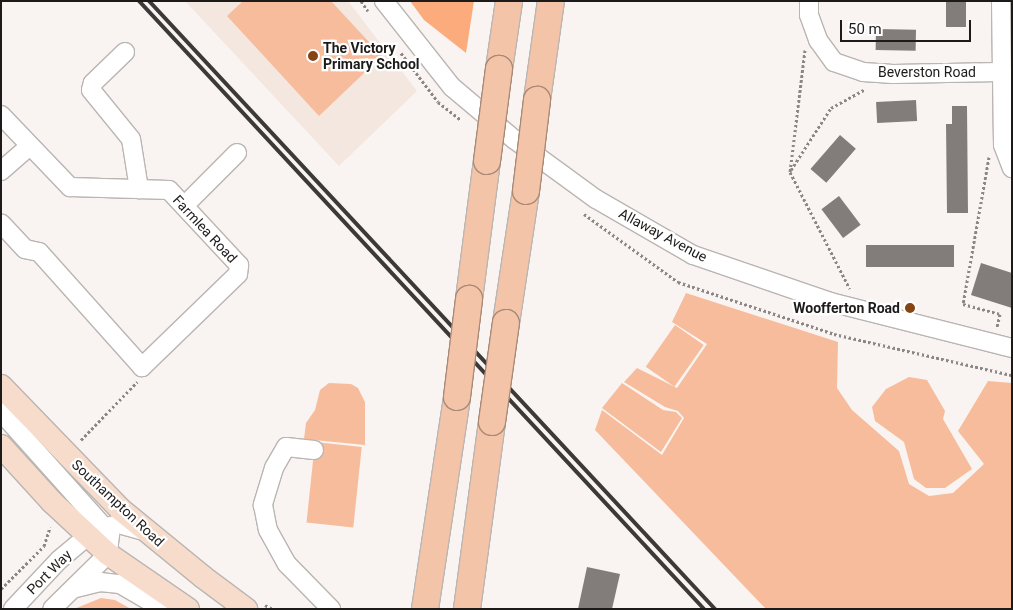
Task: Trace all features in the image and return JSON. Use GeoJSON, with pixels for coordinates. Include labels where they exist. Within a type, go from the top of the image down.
{"type":"FeatureCollection","features":[{"type":"Feature","properties":{"kind":"highway"},"geometry":{"type":"LineString","coordinates":[[425,609],[457,398],[509,1]]}},
{"type":"Feature","properties":{"kind":"highway"},"geometry":{"type":"LineString","coordinates":[[467,609],[551,1]]}},
{"type":"Feature","properties":{"kind":"main road","name":"Southampton Road"},"geometry":{"type":"LineString","coordinates":[[1,386],[66,455],[148,534],[246,609]]}},
{"type":"Feature","properties":{"kind":"main road"},"geometry":{"type":"LineString","coordinates":[[1,446],[96,531],[108,554],[188,609]]}},
{"type":"Feature","properties":{"kind":"street","name":"Allaway Avenue"},"geometry":{"type":"LineString","coordinates":[[384,1],[452,87],[515,140],[596,199],[693,255],[860,310],[1012,348]]}},
{"type":"Feature","properties":{"kind":"street"},"geometry":{"type":"LineString","coordinates":[[1001,1],[1000,72],[1003,145],[1012,168]]}},
{"type":"Feature","properties":{"kind":"street","name":"Beverston Road"},"geometry":{"type":"LineString","coordinates":[[809,8],[818,40],[834,62],[863,72],[893,74],[1000,72]]}},
{"type":"Feature","properties":{"kind":"street"},"geometry":{"type":"LineString","coordinates":[[125,52],[93,83],[91,90],[131,139],[139,189]]}},
{"type":"Feature","properties":{"kind":"street","name":"Farmlea Road"},"geometry":{"type":"LineString","coordinates":[[1,115],[70,188],[169,190],[239,265],[238,274],[142,367]]}},
{"type":"Feature","properties":{"kind":"street"},"geometry":{"type":"LineString","coordinates":[[1,171],[30,146]]}},
{"type":"Feature","properties":{"kind":"street"},"geometry":{"type":"LineString","coordinates":[[184,206],[237,152]]}},
{"type":"Feature","properties":{"kind":"street"},"geometry":{"type":"LineString","coordinates":[[1,224],[24,249],[39,252],[142,367]]}},
{"type":"Feature","properties":{"kind":"street"},"geometry":{"type":"LineString","coordinates":[[1,412],[96,531],[132,526],[148,534]]}},
{"type":"Feature","properties":{"kind":"street"},"geometry":{"type":"LineString","coordinates":[[314,450],[286,447],[274,468],[263,505],[274,544],[287,564],[331,609]]}},
{"type":"Feature","properties":{"kind":"street","name":"Port Way"},"geometry":{"type":"LineString","coordinates":[[13,609],[96,531]]}},
{"type":"Feature","properties":{"kind":"street","name":"Port Way"},"geometry":{"type":"LineString","coordinates":[[52,609],[108,554]]}},
{"type":"Feature","properties":{"kind":"street"},"geometry":{"type":"LineString","coordinates":[[75,588],[110,582],[128,588],[163,609]]}},
{"type":"Feature","properties":{"kind":"path"},"geometry":{"type":"LineString","coordinates":[[809,8],[790,172],[860,310]]}},
{"type":"Feature","properties":{"kind":"path"},"geometry":{"type":"LineString","coordinates":[[790,172],[831,108],[893,74]]}},
{"type":"Feature","properties":{"kind":"path"},"geometry":{"type":"LineString","coordinates":[[987,369],[1000,314],[963,304],[988,158],[1003,145]]}},
{"type":"Feature","properties":{"kind":"path"},"geometry":{"type":"LineString","coordinates":[[66,455],[135,387],[142,367]]}},
{"type":"Feature","properties":{"kind":"path"},"geometry":{"type":"LineString","coordinates":[[1,589],[44,546],[50,536],[47,519]]}},
{"type":"Feature","properties":{"kind":"shaded area","name":"The Victory Primary School"},"geometry":{"type":"Polygon","coordinates":[[[185,1],[348,1],[417,91],[339,166],[185,1]]]}},
{"type":"Feature","properties":{"kind":"shaded area"},"geometry":{"type":"Polygon","coordinates":[[[243,1],[331,1],[382,56],[319,116],[227,16],[243,1]]]}},
{"type":"Feature","properties":{"kind":"shaded area"},"geometry":{"type":"Polygon","coordinates":[[[410,1],[474,1],[466,53],[424,20],[410,1]]]}},
{"type":"Feature","properties":{"kind":"shaded area"},"geometry":{"type":"Polygon","coordinates":[[[686,293],[838,342],[837,388],[852,410],[899,451],[909,484],[929,496],[953,493],[984,464],[958,431],[988,381],[1012,383],[1012,609],[766,609],[595,430],[602,410],[662,455],[684,418],[678,411],[665,407],[624,382],[637,368],[677,388],[707,344],[672,322],[686,293]]]}},
{"type":"Feature","properties":{"kind":"shaded area"},"geometry":{"type":"Polygon","coordinates":[[[675,325],[704,345],[674,387],[646,367],[675,325]]]}},
{"type":"Feature","properties":{"kind":"shaded area"},"geometry":{"type":"Polygon","coordinates":[[[909,377],[927,380],[945,411],[943,419],[972,469],[945,488],[926,488],[914,479],[904,442],[875,421],[872,407],[886,389],[909,377]]]}},
{"type":"Feature","properties":{"kind":"shaded area"},"geometry":{"type":"Polygon","coordinates":[[[329,383],[351,384],[358,388],[365,402],[365,445],[304,439],[306,423],[315,410],[320,390],[329,383]]]}},
{"type":"Feature","properties":{"kind":"shaded area"},"geometry":{"type":"Polygon","coordinates":[[[622,383],[663,410],[676,412],[682,418],[661,452],[602,408],[622,383]]]}},
{"type":"Feature","properties":{"kind":"shaded area"},"geometry":{"type":"Polygon","coordinates":[[[315,442],[362,447],[353,527],[307,523],[315,442]]]}},
{"type":"Feature","properties":{"kind":"shaded area"},"geometry":{"type":"Polygon","coordinates":[[[101,598],[115,600],[131,609],[74,609],[101,598]]]}},
{"type":"Feature","properties":{"kind":"building"},"geometry":{"type":"Polygon","coordinates":[[[946,1],[966,1],[966,27],[946,27],[946,1]]]}},
{"type":"Feature","properties":{"kind":"building"},"geometry":{"type":"Polygon","coordinates":[[[876,29],[916,30],[916,51],[876,50],[876,29]]]}},
{"type":"Feature","properties":{"kind":"building"},"geometry":{"type":"Polygon","coordinates":[[[916,100],[917,121],[877,123],[876,102],[916,100]]]}},
{"type":"Feature","properties":{"kind":"building"},"geometry":{"type":"Polygon","coordinates":[[[952,106],[967,106],[968,213],[947,213],[946,124],[952,124],[952,106]]]}},
{"type":"Feature","properties":{"kind":"building"},"geometry":{"type":"Polygon","coordinates":[[[840,135],[856,149],[826,183],[810,169],[840,135]]]}},
{"type":"Feature","properties":{"kind":"building"},"geometry":{"type":"Polygon","coordinates":[[[839,196],[861,225],[843,238],[821,209],[839,196]]]}},
{"type":"Feature","properties":{"kind":"building"},"geometry":{"type":"Polygon","coordinates":[[[866,245],[954,245],[954,267],[866,267],[866,245]]]}},
{"type":"Feature","properties":{"kind":"building"},"geometry":{"type":"Polygon","coordinates":[[[981,263],[1012,273],[1012,308],[971,295],[981,263]]]}},
{"type":"Feature","properties":{"kind":"building"},"geometry":{"type":"Polygon","coordinates":[[[587,567],[620,574],[612,609],[578,609],[587,567]]]}},
{"type":"Feature","properties":{"kind":"railway"},"geometry":{"type":"LineString","coordinates":[[139,1],[704,609]]}},
{"type":"Feature","properties":{"kind":"railway"},"geometry":{"type":"LineString","coordinates":[[149,1],[715,609]]}},
{"type":"Feature","properties":{"kind":"place","name":"The Victory Primary School"},"geometry":{"type":"Point","coordinates":[313,56]}},
{"type":"Feature","properties":{"kind":"place","name":"Woofferton Road"},"geometry":{"type":"Point","coordinates":[910,308]}}]}
